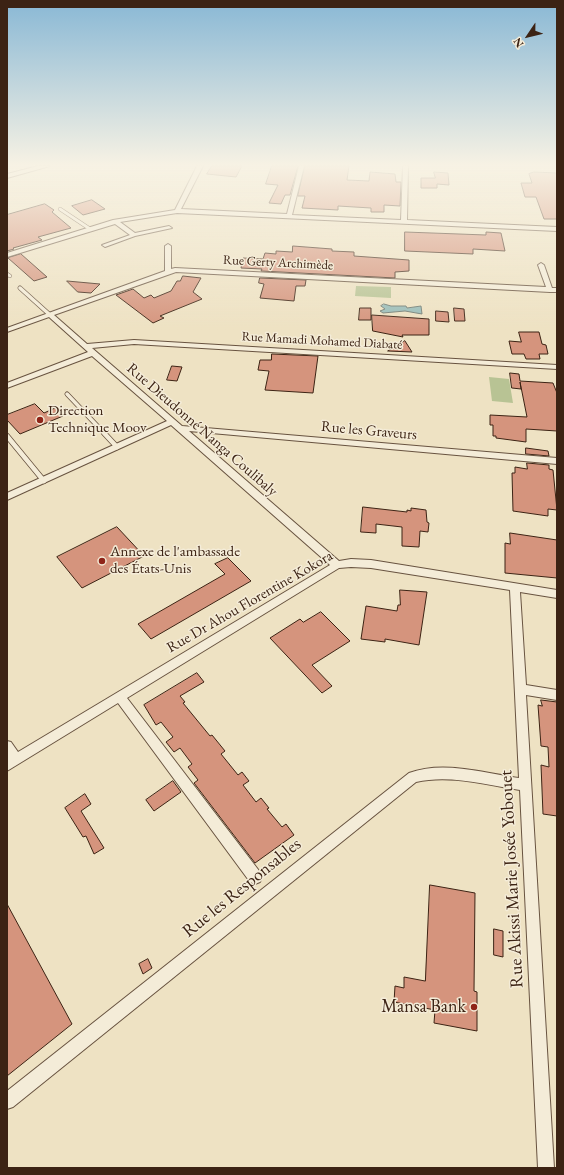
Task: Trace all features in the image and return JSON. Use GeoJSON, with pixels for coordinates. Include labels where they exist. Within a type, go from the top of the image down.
{"type":"FeatureCollection","features":[{"type":"Feature","properties":{"kind":"street"},"geometry":{"type":"LineString","coordinates":[[7,255],[119,221]]}},
{"type":"Feature","properties":{"kind":"street"},"geometry":{"type":"LineString","coordinates":[[382,221],[557,229]]}},
{"type":"Feature","properties":{"kind":"street"},"geometry":{"type":"LineString","coordinates":[[115,222],[134,235]]}},
{"type":"Feature","properties":{"kind":"street"},"geometry":{"type":"LineString","coordinates":[[105,245],[134,235],[169,228]]}},
{"type":"Feature","properties":{"kind":"street"},"geometry":{"type":"LineString","coordinates":[[168,246],[168,272]]}},
{"type":"Feature","properties":{"kind":"street"},"geometry":{"type":"LineString","coordinates":[[541,265],[553,290]]}},
{"type":"Feature","properties":{"kind":"street","name":"Rue Gerty Archimède"},"geometry":{"type":"LineString","coordinates":[[7,330],[168,272],[184,270],[553,290]]}},
{"type":"Feature","properties":{"kind":"street","name":"Rue Dieudonné Nanga Coulibaly"},"geometry":{"type":"LineString","coordinates":[[50,315],[171,422],[337,565]]}},
{"type":"Feature","properties":{"kind":"street","name":"Rue Mamadi Mohamed Diabaté"},"geometry":{"type":"LineString","coordinates":[[85,346],[134,342],[557,367]]}},
{"type":"Feature","properties":{"kind":"street"},"geometry":{"type":"LineString","coordinates":[[7,386],[93,353]]}},
{"type":"Feature","properties":{"kind":"street"},"geometry":{"type":"LineString","coordinates":[[7,497],[171,422]]}},
{"type":"Feature","properties":{"kind":"street","name":"Rue les Graveurs"},"geometry":{"type":"LineString","coordinates":[[178,428],[557,461]]}},
{"type":"Feature","properties":{"kind":"street","name":"Rue Dr Ahou Florentine Kokora"},"geometry":{"type":"LineString","coordinates":[[11,763],[337,565],[351,563],[371,564],[557,594]]}},
{"type":"Feature","properties":{"kind":"street","name":"Rue Akissi Marie Josée Yobouet"},"geometry":{"type":"LineString","coordinates":[[515,588],[546,1168]]}},
{"type":"Feature","properties":{"kind":"street"},"geometry":{"type":"LineString","coordinates":[[520,689],[557,695]]}},
{"type":"Feature","properties":{"kind":"street"},"geometry":{"type":"LineString","coordinates":[[120,697],[255,877]]}},
{"type":"Feature","properties":{"kind":"street"},"geometry":{"type":"LineString","coordinates":[[7,746],[11,763]]}},
{"type":"Feature","properties":{"kind":"street","name":"Rue les Responsables"},"geometry":{"type":"LineString","coordinates":[[7,1101],[413,777],[423,774],[439,773],[525,785]]}},
{"type":"Feature","properties":{"kind":"lane"},"geometry":{"type":"LineString","coordinates":[[78,221],[90,229]]}},
{"type":"Feature","properties":{"kind":"lane"},"geometry":{"type":"LineString","coordinates":[[20,288],[50,315]]}},
{"type":"Feature","properties":{"kind":"lane"},"geometry":{"type":"LineString","coordinates":[[67,394],[117,447]]}},
{"type":"Feature","properties":{"kind":"lane"},"geometry":{"type":"LineString","coordinates":[[7,436],[44,481]]}},
{"type":"Feature","properties":{"kind":"green space"},"geometry":{"type":"Polygon","coordinates":[[[356,286],[391,287],[391,298],[355,296],[356,286]]]}},
{"type":"Feature","properties":{"kind":"green space"},"geometry":{"type":"Polygon","coordinates":[[[489,377],[509,379],[513,403],[492,401],[489,377]]]}},
{"type":"Feature","properties":{"kind":"water"},"geometry":{"type":"Polygon","coordinates":[[[384,304],[391,306],[406,306],[407,308],[421,306],[422,314],[405,311],[383,313],[380,311],[385,309],[381,306],[384,304]]]}},
{"type":"Feature","properties":{"kind":"building"},"geometry":{"type":"Polygon","coordinates":[[[7,221],[62,221],[71,228],[38,237],[42,240],[7,251],[7,221]]]}},
{"type":"Feature","properties":{"kind":"building"},"geometry":{"type":"Polygon","coordinates":[[[405,232],[486,235],[486,232],[501,233],[505,251],[473,249],[473,254],[405,251],[405,232]]]}},
{"type":"Feature","properties":{"kind":"building"},"geometry":{"type":"Polygon","coordinates":[[[293,246],[354,252],[354,256],[409,260],[409,271],[395,272],[395,278],[261,271],[262,269],[241,268],[243,258],[263,259],[265,253],[276,254],[276,251],[292,252],[293,246]]]}},
{"type":"Feature","properties":{"kind":"building"},"geometry":{"type":"Polygon","coordinates":[[[21,254],[47,277],[34,281],[8,258],[21,254]]]}},
{"type":"Feature","properties":{"kind":"building"},"geometry":{"type":"Polygon","coordinates":[[[183,276],[201,278],[193,292],[202,299],[160,316],[164,318],[153,323],[116,295],[133,289],[144,298],[151,295],[154,298],[171,291],[177,281],[180,281],[183,276]]]}},
{"type":"Feature","properties":{"kind":"building"},"geometry":{"type":"Polygon","coordinates":[[[260,278],[306,280],[305,286],[296,286],[294,301],[260,298],[264,284],[259,283],[260,278]]]}},
{"type":"Feature","properties":{"kind":"building"},"geometry":{"type":"Polygon","coordinates":[[[67,281],[100,284],[91,293],[78,292],[67,281]]]}},
{"type":"Feature","properties":{"kind":"building"},"geometry":{"type":"Polygon","coordinates":[[[360,308],[371,308],[371,320],[359,320],[360,308]]]}},
{"type":"Feature","properties":{"kind":"building"},"geometry":{"type":"Polygon","coordinates":[[[454,308],[464,309],[465,321],[455,321],[454,308]]]}},
{"type":"Feature","properties":{"kind":"building"},"geometry":{"type":"Polygon","coordinates":[[[436,311],[448,312],[449,322],[436,321],[436,311]]]}},
{"type":"Feature","properties":{"kind":"building"},"geometry":{"type":"Polygon","coordinates":[[[372,315],[429,319],[429,335],[402,335],[403,337],[373,331],[372,315]]]}},
{"type":"Feature","properties":{"kind":"building"},"geometry":{"type":"Polygon","coordinates":[[[519,332],[539,332],[542,344],[546,345],[548,354],[539,354],[540,359],[526,359],[524,354],[512,354],[509,341],[521,342],[519,332]]]}},
{"type":"Feature","properties":{"kind":"building"},"geometry":{"type":"Polygon","coordinates":[[[405,341],[412,352],[388,351],[405,341]]]}},
{"type":"Feature","properties":{"kind":"building"},"geometry":{"type":"Polygon","coordinates":[[[272,354],[318,356],[313,393],[265,390],[269,371],[258,370],[260,360],[271,360],[272,354]]]}},
{"type":"Feature","properties":{"kind":"building"},"geometry":{"type":"Polygon","coordinates":[[[172,366],[182,367],[177,381],[167,380],[172,366]]]}},
{"type":"Feature","properties":{"kind":"building"},"geometry":{"type":"Polygon","coordinates":[[[510,373],[519,374],[520,381],[553,383],[557,393],[557,431],[526,429],[526,442],[496,438],[496,436],[493,436],[493,425],[490,425],[490,415],[527,417],[520,382],[521,389],[512,388],[510,373]]]}},
{"type":"Feature","properties":{"kind":"building"},"geometry":{"type":"Polygon","coordinates":[[[35,404],[44,413],[55,408],[63,416],[20,434],[7,420],[7,415],[35,404]]]}},
{"type":"Feature","properties":{"kind":"building"},"geometry":{"type":"Polygon","coordinates":[[[526,448],[548,451],[549,456],[526,454],[526,448]]]}},
{"type":"Feature","properties":{"kind":"building"},"geometry":{"type":"Polygon","coordinates":[[[527,463],[549,465],[549,469],[553,470],[557,510],[548,509],[548,516],[513,511],[512,473],[515,473],[515,467],[527,469],[527,463]]]}},
{"type":"Feature","properties":{"kind":"building"},"geometry":{"type":"Polygon","coordinates":[[[363,507],[407,512],[407,510],[411,511],[411,508],[426,510],[427,522],[429,523],[428,532],[420,531],[419,547],[402,546],[402,527],[376,524],[376,533],[361,532],[363,507]]]}},
{"type":"Feature","properties":{"kind":"building"},"geometry":{"type":"Polygon","coordinates":[[[117,527],[144,556],[82,588],[57,557],[117,527]]]}},
{"type":"Feature","properties":{"kind":"building"},"geometry":{"type":"Polygon","coordinates":[[[510,533],[557,540],[557,578],[505,573],[505,543],[510,544],[510,533]]]}},
{"type":"Feature","properties":{"kind":"building"},"geometry":{"type":"Polygon","coordinates":[[[228,558],[251,581],[151,639],[138,624],[225,574],[215,564],[228,558]]]}},
{"type":"Feature","properties":{"kind":"building"},"geometry":{"type":"Polygon","coordinates":[[[400,590],[427,592],[419,645],[385,639],[385,642],[361,639],[366,606],[397,611],[398,605],[400,605],[400,590]]]}},
{"type":"Feature","properties":{"kind":"building"},"geometry":{"type":"Polygon","coordinates":[[[321,612],[350,641],[312,665],[332,686],[322,693],[270,638],[300,619],[303,622],[321,612]]]}},
{"type":"Feature","properties":{"kind":"building"},"geometry":{"type":"Polygon","coordinates":[[[197,673],[204,682],[180,696],[185,702],[183,703],[210,736],[212,735],[225,751],[221,754],[238,775],[242,772],[249,781],[243,785],[256,802],[261,798],[269,808],[267,809],[282,827],[286,824],[294,835],[255,863],[194,783],[198,780],[188,767],[192,764],[180,748],[174,752],[166,742],[173,737],[161,722],[156,725],[144,705],[197,673]]]}},
{"type":"Feature","properties":{"kind":"building"},"geometry":{"type":"Polygon","coordinates":[[[541,700],[557,702],[557,816],[543,814],[541,765],[549,767],[548,747],[541,746],[538,705],[542,706],[541,700]]]}},
{"type":"Feature","properties":{"kind":"building"},"geometry":{"type":"Polygon","coordinates":[[[173,781],[181,792],[154,811],[146,800],[173,781]]]}},
{"type":"Feature","properties":{"kind":"building"},"geometry":{"type":"Polygon","coordinates":[[[85,794],[91,804],[81,811],[104,848],[94,854],[86,836],[83,837],[65,808],[85,794]]]}},
{"type":"Feature","properties":{"kind":"building"},"geometry":{"type":"Polygon","coordinates":[[[430,885],[475,893],[474,991],[477,992],[477,1031],[434,1023],[435,1010],[394,1002],[395,986],[404,988],[404,977],[425,981],[430,885]]]}},
{"type":"Feature","properties":{"kind":"building"},"geometry":{"type":"Polygon","coordinates":[[[7,904],[72,1024],[7,1076],[7,904]]]}},
{"type":"Feature","properties":{"kind":"building"},"geometry":{"type":"Polygon","coordinates":[[[494,929],[503,931],[503,957],[494,955],[494,929]]]}},
{"type":"Feature","properties":{"kind":"building"},"geometry":{"type":"Polygon","coordinates":[[[148,959],[152,968],[143,974],[139,964],[148,959]]]}},
{"type":"Feature","properties":{"kind":"place","name":"Direction Technique Moov"},"geometry":{"type":"Point","coordinates":[40,420]}},
{"type":"Feature","properties":{"kind":"place","name":"Annexe de l'ambassade des États-Unis"},"geometry":{"type":"Point","coordinates":[102,561]}},
{"type":"Feature","properties":{"kind":"place","name":"Mansa Bank"},"geometry":{"type":"Point","coordinates":[474,1007]}}]}
